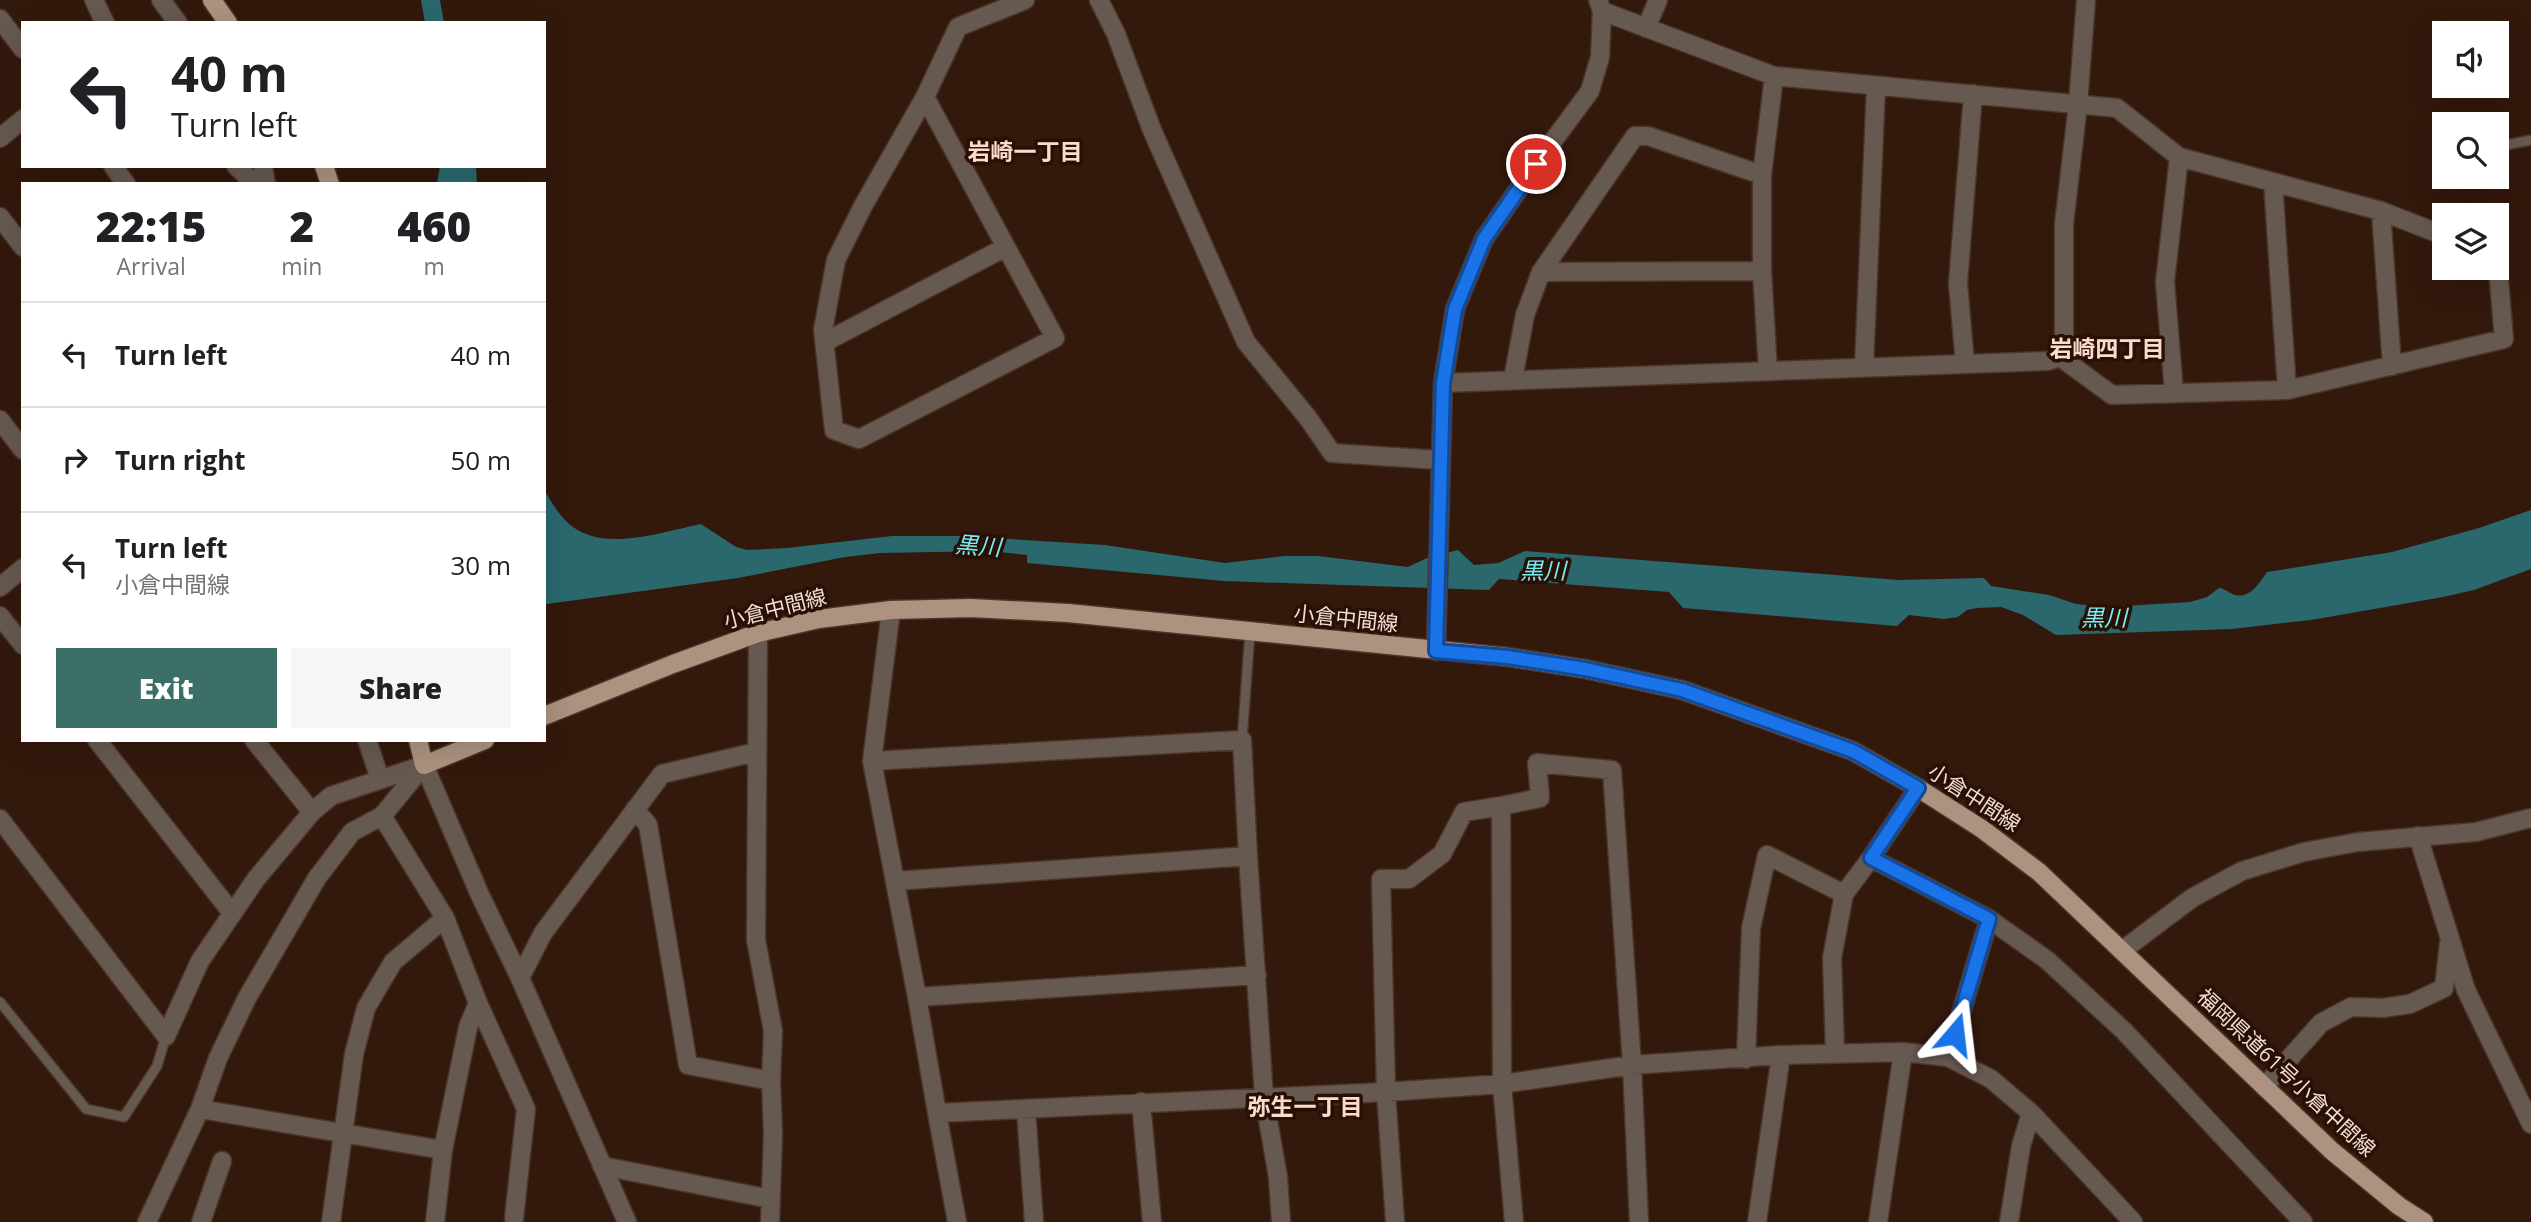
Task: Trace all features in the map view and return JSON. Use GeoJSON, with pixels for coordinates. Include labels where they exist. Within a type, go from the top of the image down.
{"type":"FeatureCollection","features":[{"type":"Feature","properties":{"kind":"main road"},"geometry":{"type":"LineString","coordinates":[[212,0],[227,21]]}},
{"type":"Feature","properties":{"kind":"main road","name":"小倉中間線"},"geometry":{"type":"LineString","coordinates":[[546,715],[758,633],[818,619],[891,610],[971,608],[1069,613],[1508,657],[1585,669],[1682,690],[1853,751],[1982,829],[2039,872],[2123,950]]}},
{"type":"Feature","properties":{"kind":"main road"},"geometry":{"type":"LineString","coordinates":[[418,742],[424,765],[480,742]]}},
{"type":"Feature","properties":{"kind":"main road","name":"福岡県道61号小倉中間線"},"geometry":{"type":"LineString","coordinates":[[2123,950],[2332,1151],[2399,1206],[2424,1222]]}},
{"type":"Feature","properties":{"kind":"street"},"geometry":{"type":"LineString","coordinates":[[94,0],[104,21]]}},
{"type":"Feature","properties":{"kind":"street"},"geometry":{"type":"LineString","coordinates":[[161,0],[177,21]]}},
{"type":"Feature","properties":{"kind":"street"},"geometry":{"type":"LineString","coordinates":[[925,97],[1055,338],[859,439],[834,430],[823,330],[836,260],[863,206],[925,97],[958,27],[1025,0]]}},
{"type":"Feature","properties":{"kind":"street"},"geometry":{"type":"LineString","coordinates":[[1100,0],[1116,34],[1152,130],[1246,342],[1308,418],[1332,453],[1440,460]]}},
{"type":"Feature","properties":{"kind":"street"},"geometry":{"type":"LineString","coordinates":[[1646,28],[1658,0]]}},
{"type":"Feature","properties":{"kind":"street"},"geometry":{"type":"LineString","coordinates":[[2060,357],[2064,348],[2064,224],[2078,104],[2086,0]]}},
{"type":"Feature","properties":{"kind":"street"},"geometry":{"type":"LineString","coordinates":[[1436,651],[1443,383],[1455,309],[1484,239],[1590,91],[1600,57],[1600,6],[1646,28],[1774,76],[2116,108],[2179,157],[2381,211],[2432,231]]}},
{"type":"Feature","properties":{"kind":"street"},"geometry":{"type":"LineString","coordinates":[[0,19],[21,45]]}},
{"type":"Feature","properties":{"kind":"street"},"geometry":{"type":"LineString","coordinates":[[1768,371],[1762,271],[1762,175],[1774,76]]}},
{"type":"Feature","properties":{"kind":"street"},"geometry":{"type":"LineString","coordinates":[[1864,368],[1876,86]]}},
{"type":"Feature","properties":{"kind":"street"},"geometry":{"type":"LineString","coordinates":[[1965,364],[1958,283],[1973,94]]}},
{"type":"Feature","properties":{"kind":"street"},"geometry":{"type":"LineString","coordinates":[[0,138],[21,121]]}},
{"type":"Feature","properties":{"kind":"street"},"geometry":{"type":"LineString","coordinates":[[1513,379],[1525,315],[1541,272],[1635,136],[1647,136],[1762,175]]}},
{"type":"Feature","properties":{"kind":"street"},"geometry":{"type":"LineString","coordinates":[[2174,393],[2165,282],[2179,157]]}},
{"type":"Feature","properties":{"kind":"street"},"geometry":{"type":"LineString","coordinates":[[115,168],[125,182]]}},
{"type":"Feature","properties":{"kind":"street"},"geometry":{"type":"LineString","coordinates":[[238,168],[253,182]]}},
{"type":"Feature","properties":{"kind":"street"},"geometry":{"type":"LineString","coordinates":[[2273,182],[2287,390]]}},
{"type":"Feature","properties":{"kind":"street"},"geometry":{"type":"LineString","coordinates":[[2381,211],[2392,366]]}},
{"type":"Feature","properties":{"kind":"street"},"geometry":{"type":"LineString","coordinates":[[0,217],[21,244]]}},
{"type":"Feature","properties":{"kind":"street"},"geometry":{"type":"LineString","coordinates":[[825,342],[1006,247]]}},
{"type":"Feature","properties":{"kind":"street"},"geometry":{"type":"LineString","coordinates":[[1541,272],[1762,271]]}},
{"type":"Feature","properties":{"kind":"street"},"geometry":{"type":"LineString","coordinates":[[2060,357],[2112,395],[2287,390],[2504,339],[2499,280]]}},
{"type":"Feature","properties":{"kind":"street"},"geometry":{"type":"LineString","coordinates":[[1443,383],[1965,364],[2049,360],[2060,357]]}},
{"type":"Feature","properties":{"kind":"street"},"geometry":{"type":"LineString","coordinates":[[0,420],[21,447]]}},
{"type":"Feature","properties":{"kind":"street"},"geometry":{"type":"LineString","coordinates":[[0,587],[21,570]]}},
{"type":"Feature","properties":{"kind":"street"},"geometry":{"type":"LineString","coordinates":[[891,610],[872,761],[918,997],[957,1222]]}},
{"type":"Feature","properties":{"kind":"street"},"geometry":{"type":"LineString","coordinates":[[0,616],[21,642]]}},
{"type":"Feature","properties":{"kind":"street"},"geometry":{"type":"LineString","coordinates":[[758,633],[756,940],[773,1031],[771,1081],[774,1134],[770,1222]]}},
{"type":"Feature","properties":{"kind":"street"},"geometry":{"type":"LineString","coordinates":[[872,761],[1242,740],[1264,1097],[1278,1177],[1281,1222]]}},
{"type":"Feature","properties":{"kind":"street"},"geometry":{"type":"LineString","coordinates":[[99,742],[232,913]]}},
{"type":"Feature","properties":{"kind":"street"},"geometry":{"type":"LineString","coordinates":[[256,742],[312,813]]}},
{"type":"Feature","properties":{"kind":"street"},"geometry":{"type":"LineString","coordinates":[[368,742],[380,779]]}},
{"type":"Feature","properties":{"kind":"street"},"geometry":{"type":"LineString","coordinates":[[520,978],[543,933],[662,774],[756,751]]}},
{"type":"Feature","properties":{"kind":"street"},"geometry":{"type":"LineString","coordinates":[[1395,1222],[1386,1092],[1381,879],[1409,879],[1442,854],[1464,812],[1540,798],[1537,763],[1612,770],[1632,1065],[1639,1222]]}},
{"type":"Feature","properties":{"kind":"street"},"geometry":{"type":"LineString","coordinates":[[0,818],[166,1035],[200,961],[256,879],[312,813],[331,796],[424,765]]}},
{"type":"Feature","properties":{"kind":"street"},"geometry":{"type":"LineString","coordinates":[[147,1222],[200,1109],[218,1058],[247,998],[317,878],[352,832],[382,816],[424,765]]}},
{"type":"Feature","properties":{"kind":"street"},"geometry":{"type":"LineString","coordinates":[[424,765],[627,1222]]}},
{"type":"Feature","properties":{"kind":"street"},"geometry":{"type":"LineString","coordinates":[[1835,1053],[1832,958],[1844,894],[1918,788]]}},
{"type":"Feature","properties":{"kind":"street"},"geometry":{"type":"LineString","coordinates":[[1501,806],[1503,1084],[1514,1222]]}},
{"type":"Feature","properties":{"kind":"street"},"geometry":{"type":"LineString","coordinates":[[635,809],[648,825],[688,1065],[771,1081]]}},
{"type":"Feature","properties":{"kind":"street"},"geometry":{"type":"LineString","coordinates":[[382,816],[445,918],[478,1003],[526,1109],[514,1221]]}},
{"type":"Feature","properties":{"kind":"street"},"geometry":{"type":"LineString","coordinates":[[2123,950],[2192,898],[2242,871],[2304,852],[2358,842],[2476,832],[2531,818]]}},
{"type":"Feature","properties":{"kind":"street"},"geometry":{"type":"LineString","coordinates":[[2418,836],[2466,990],[2531,1124]]}},
{"type":"Feature","properties":{"kind":"street"},"geometry":{"type":"LineString","coordinates":[[1746,1059],[1751,928],[1767,855],[1844,894]]}},
{"type":"Feature","properties":{"kind":"street"},"geometry":{"type":"LineString","coordinates":[[895,881],[1248,856]]}},
{"type":"Feature","properties":{"kind":"street"},"geometry":{"type":"LineString","coordinates":[[1871,858],[1989,919],[2047,960],[2124,1031],[2302,1222]]}},
{"type":"Feature","properties":{"kind":"street"},"geometry":{"type":"LineString","coordinates":[[331,1222],[354,1054],[366,1008],[393,962],[445,918]]}},
{"type":"Feature","properties":{"kind":"street"},"geometry":{"type":"LineString","coordinates":[[1948,1057],[1989,919]]}},
{"type":"Feature","properties":{"kind":"street"},"geometry":{"type":"LineString","coordinates":[[2264,1087],[2321,1023],[2351,1007],[2383,1008],[2410,1004],[2444,988],[2449,936]]}},
{"type":"Feature","properties":{"kind":"street"},"geometry":{"type":"LineString","coordinates":[[918,997],[1257,975]]}},
{"type":"Feature","properties":{"kind":"street"},"geometry":{"type":"LineString","coordinates":[[435,1222],[443,1150],[468,1027],[478,1003]]}},
{"type":"Feature","properties":{"kind":"street"},"geometry":{"type":"LineString","coordinates":[[937,1113],[1386,1092],[1503,1084],[1632,1065],[1781,1055],[1903,1052],[1948,1057],[1991,1079],[2031,1113],[2131,1221]]}},
{"type":"Feature","properties":{"kind":"street"},"geometry":{"type":"LineString","coordinates":[[1878,1222],[1903,1052]]}},
{"type":"Feature","properties":{"kind":"street"},"geometry":{"type":"LineString","coordinates":[[1757,1222],[1781,1055]]}},
{"type":"Feature","properties":{"kind":"street"},"geometry":{"type":"LineString","coordinates":[[1141,1102],[1152,1222]]}},
{"type":"Feature","properties":{"kind":"street"},"geometry":{"type":"LineString","coordinates":[[200,1109],[443,1150]]}},
{"type":"Feature","properties":{"kind":"street"},"geometry":{"type":"LineString","coordinates":[[1026,1110],[1034,1222]]}},
{"type":"Feature","properties":{"kind":"street"},"geometry":{"type":"LineString","coordinates":[[2009,1222],[2021,1146],[2031,1113]]}},
{"type":"Feature","properties":{"kind":"street"},"geometry":{"type":"LineString","coordinates":[[201,1222],[222,1161]]}},
{"type":"Feature","properties":{"kind":"street"},"geometry":{"type":"LineString","coordinates":[[602,1166],[771,1199]]}},
{"type":"Feature","properties":{"kind":"lane"},"geometry":{"type":"LineString","coordinates":[[2509,145],[2531,140]]}},
{"type":"Feature","properties":{"kind":"lane"},"geometry":{"type":"LineString","coordinates":[[1242,740],[1250,632]]}},
{"type":"Feature","properties":{"kind":"lane"},"geometry":{"type":"LineString","coordinates":[[0,1002],[86,1109],[124,1117],[157,1066],[166,1035]]}},
{"type":"Feature","properties":{"kind":"water"},"geometry":{"type":"Polygon","coordinates":[[[421,0],[440,0],[444,21],[425,21],[421,0]]]}},
{"type":"Feature","properties":{"kind":"water"},"geometry":{"type":"Polygon","coordinates":[[[440,168],[476,168],[477,182],[437,182],[440,168]]]}},
{"type":"Feature","properties":{"kind":"water","name":"黒川"},"geometry":{"type":"Polygon","coordinates":[[[546,492],[566,521],[595,537],[613,539],[649,536],[701,524],[736,547],[747,550],[892,536],[961,536],[1105,545],[1225,563],[1284,556],[1318,556],[1408,567],[1429,557],[1458,550],[1474,565],[1498,563],[1525,551],[1899,580],[1984,578],[1991,586],[2049,595],[2076,604],[2107,607],[2190,602],[2207,597],[2219,588],[2240,596],[2254,589],[2267,572],[2392,552],[2479,528],[2531,510],[2531,569],[2474,590],[2443,597],[2311,620],[2232,629],[2056,635],[2023,615],[2001,607],[1967,610],[1958,617],[1944,619],[1909,615],[1897,626],[1683,608],[1669,592],[1499,579],[1489,590],[1224,581],[1027,563],[1027,555],[990,551],[880,553],[845,557],[738,578],[546,604],[546,492]]]}},
{"type":"Feature","properties":{"kind":"district","name":"岩崎一丁目"},"geometry":{"type":"Point","coordinates":[1025,152]}},
{"type":"Feature","properties":{"kind":"district","name":"岩崎四丁目"},"geometry":{"type":"Point","coordinates":[2107,349]}},
{"type":"Feature","properties":{"kind":"district","name":"弥生一丁目"},"geometry":{"type":"Point","coordinates":[1305,1107]}},
{"type":"Feature","properties":{"kind":"route"},"geometry":{"type":"LineString","coordinates":[[1536,164],[1484,239],[1455,309],[1443,383],[1436,651],[1508,657],[1585,669],[1682,690],[1853,751],[1918,788],[1871,858],[1989,919],[1955,1034]]}}]}
